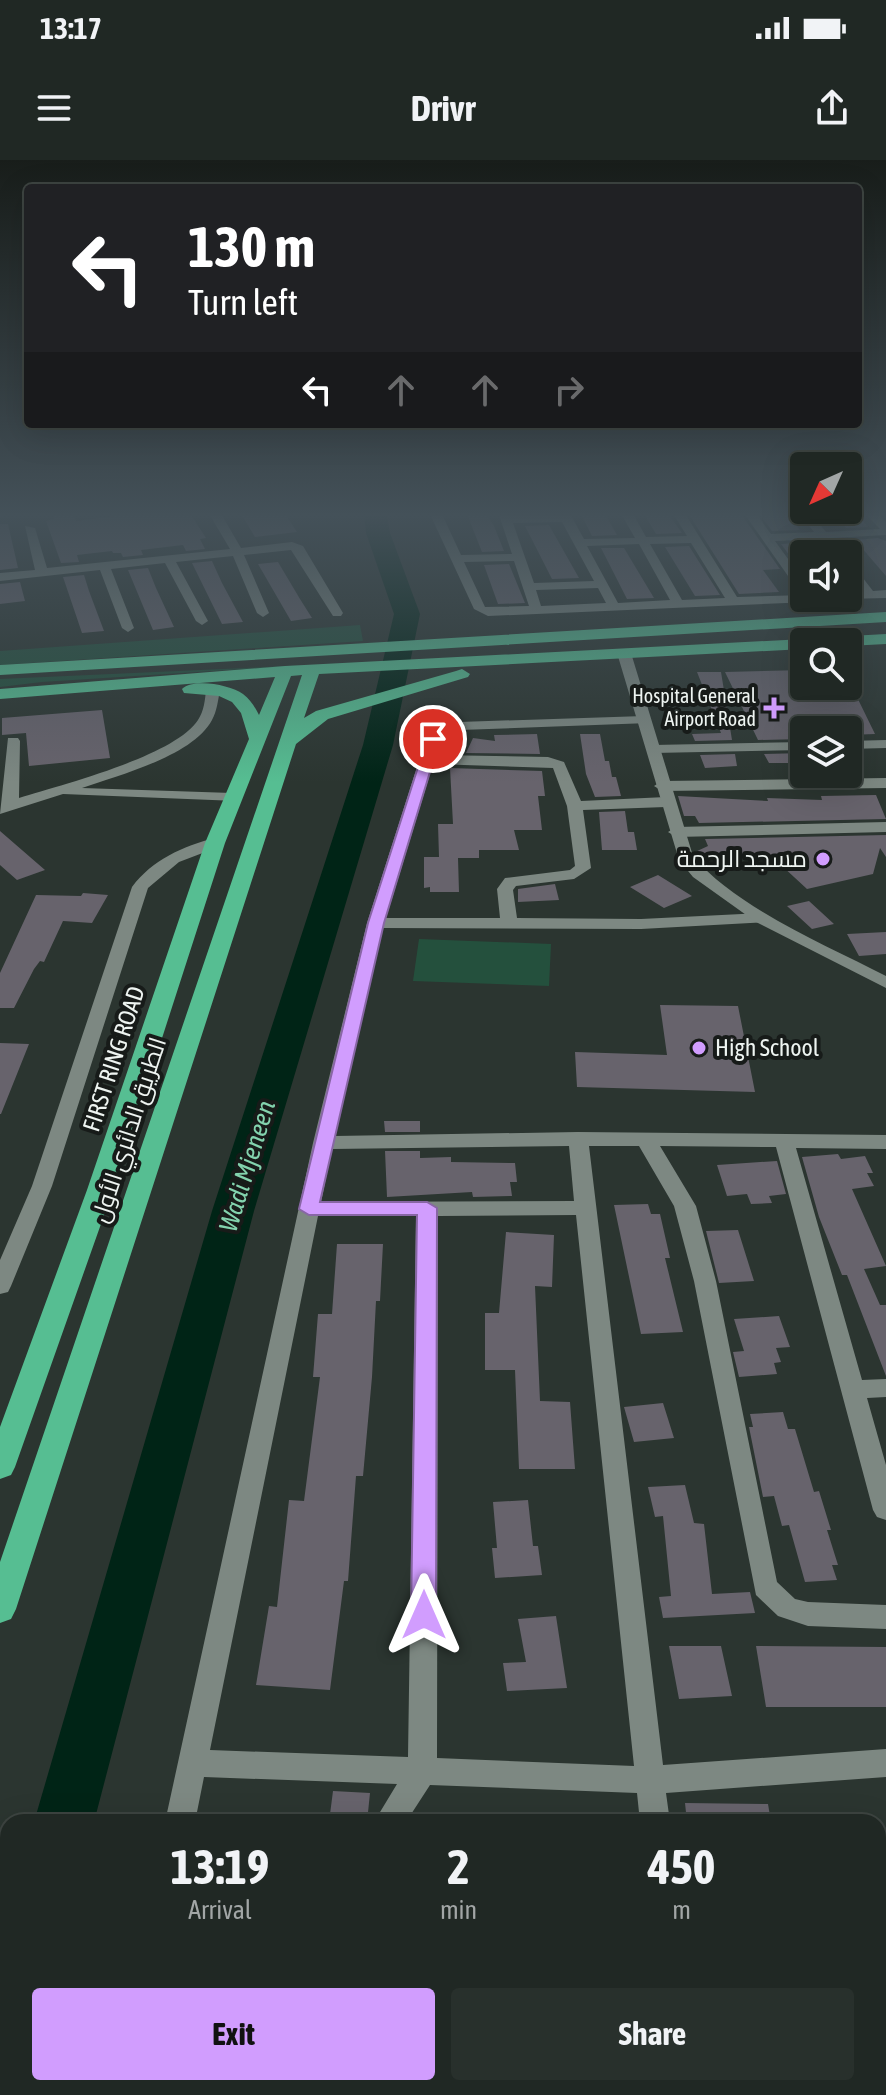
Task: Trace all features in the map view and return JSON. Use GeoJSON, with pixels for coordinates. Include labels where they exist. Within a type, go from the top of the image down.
{"type":"FeatureCollection","features":[{"type":"Feature","properties":{"kind":"highway"},"geometry":{"type":"LineString","coordinates":[[0,670],[886,617]]}},
{"type":"Feature","properties":{"kind":"highway"},"geometry":{"type":"LineString","coordinates":[[862,640],[886,639]]}},
{"type":"Feature","properties":{"kind":"highway"},"geometry":{"type":"LineString","coordinates":[[0,694],[285,671],[790,645]]}},
{"type":"Feature","properties":{"kind":"highway"},"geometry":{"type":"LineString","coordinates":[[285,745],[307,724],[341,708],[426,683],[543,659]]}},
{"type":"Feature","properties":{"kind":"highway","name":"الطريق الدائري الأول"},"geometry":{"type":"LineString","coordinates":[[0,1609],[312,670]]}},
{"type":"Feature","properties":{"kind":"highway","name":"FIRST RING ROAD"},"geometry":{"type":"LineString","coordinates":[[0,1467],[100,1190],[215,843],[285,671]]}},
{"type":"Feature","properties":{"kind":"highway"},"geometry":{"type":"LineString","coordinates":[[128,683],[213,690],[241,698],[248,705],[258,743]]}},
{"type":"Feature","properties":{"kind":"street"},"geometry":{"type":"LineString","coordinates":[[118,602],[128,628]]}},
{"type":"Feature","properties":{"kind":"street"},"geometry":{"type":"LineString","coordinates":[[192,602],[202,621]]}},
{"type":"Feature","properties":{"kind":"street"},"geometry":{"type":"LineString","coordinates":[[259,602],[263,613]]}},
{"type":"Feature","properties":{"kind":"street"},"geometry":{"type":"LineString","coordinates":[[330,602],[337,613]]}},
{"type":"Feature","properties":{"kind":"street"},"geometry":{"type":"LineString","coordinates":[[479,602],[483,611],[537,612],[729,602]]}},
{"type":"Feature","properties":{"kind":"street"},"geometry":{"type":"LineString","coordinates":[[534,602],[537,612]]}},
{"type":"Feature","properties":{"kind":"street"},"geometry":{"type":"LineString","coordinates":[[612,602],[615,608]]}},
{"type":"Feature","properties":{"kind":"street"},"geometry":{"type":"LineString","coordinates":[[624,653],[685,857],[699,874],[762,918],[884,981]]}},
{"type":"Feature","properties":{"kind":"street"},"geometry":{"type":"LineString","coordinates":[[13,741],[6,771],[6,807],[58,792],[152,756],[186,739],[201,726],[210,711],[213,690]]}},
{"type":"Feature","properties":{"kind":"street"},"geometry":{"type":"LineString","coordinates":[[181,1814],[323,1143],[376,923],[433,739],[442,731],[459,726],[644,720]]}},
{"type":"Feature","properties":{"kind":"street"},"geometry":{"type":"LineString","coordinates":[[862,745],[886,744]]}},
{"type":"Feature","properties":{"kind":"street"},"geometry":{"type":"LineString","coordinates":[[653,749],[790,746]]}},
{"type":"Feature","properties":{"kind":"street"},"geometry":{"type":"LineString","coordinates":[[427,759],[552,761],[559,765],[575,806],[582,871],[511,882],[505,889],[509,922]]}},
{"type":"Feature","properties":{"kind":"street"},"geometry":{"type":"LineString","coordinates":[[575,806],[664,794],[886,783]]}},
{"type":"Feature","properties":{"kind":"street"},"geometry":{"type":"LineString","coordinates":[[58,792],[232,798]]}},
{"type":"Feature","properties":{"kind":"street"},"geometry":{"type":"LineString","coordinates":[[676,832],[886,827]]}},
{"type":"Feature","properties":{"kind":"street"},"geometry":{"type":"LineString","coordinates":[[0,1286],[42,1186],[140,887],[150,874],[180,853],[215,843]]}},
{"type":"Feature","properties":{"kind":"street"},"geometry":{"type":"LineString","coordinates":[[376,923],[655,924],[762,918]]}},
{"type":"Feature","properties":{"kind":"street"},"geometry":{"type":"LineString","coordinates":[[323,1143],[578,1139],[886,1142]]}},
{"type":"Feature","properties":{"kind":"street"},"geometry":{"type":"LineString","coordinates":[[578,1139],[654,1814]]}},
{"type":"Feature","properties":{"kind":"street"},"geometry":{"type":"LineString","coordinates":[[645,1139],[685,1206],[705,1281],[765,1587],[787,1608],[808,1614],[886,1617]]}},
{"type":"Feature","properties":{"kind":"street"},"geometry":{"type":"LineString","coordinates":[[784,1140],[885,1503]]}},
{"type":"Feature","properties":{"kind":"street"},"geometry":{"type":"LineString","coordinates":[[394,1814],[422,1772],[427,1208]]}},
{"type":"Feature","properties":{"kind":"street"},"geometry":{"type":"LineString","coordinates":[[309,1209],[586,1208]]}},
{"type":"Feature","properties":{"kind":"street"},"geometry":{"type":"LineString","coordinates":[[853,1389],[886,1388]]}},
{"type":"Feature","properties":{"kind":"street"},"geometry":{"type":"LineString","coordinates":[[191,1763],[650,1780],[886,1763]]}},
{"type":"Feature","properties":{"kind":"green space"},"geometry":{"type":"Polygon","coordinates":[[[360,625],[363,641],[0,665],[0,651],[360,625]]]}},
{"type":"Feature","properties":{"kind":"green space"},"geometry":{"type":"Polygon","coordinates":[[[309,665],[42,682],[0,687],[0,679],[309,665]]]}},
{"type":"Feature","properties":{"kind":"green space"},"geometry":{"type":"Polygon","coordinates":[[[419,939],[551,944],[549,986],[413,981],[419,939]]]}},
{"type":"Feature","properties":{"kind":"building"},"geometry":{"type":"Polygon","coordinates":[[[72,602],[93,602],[104,631],[82,633],[72,602]]]}},
{"type":"Feature","properties":{"kind":"building"},"geometry":{"type":"Polygon","coordinates":[[[141,602],[163,602],[174,627],[153,630],[141,602]]]}},
{"type":"Feature","properties":{"kind":"building"},"geometry":{"type":"Polygon","coordinates":[[[211,602],[232,602],[243,622],[222,624],[211,602]]]}},
{"type":"Feature","properties":{"kind":"building"},"geometry":{"type":"Polygon","coordinates":[[[280,602],[302,602],[312,618],[291,621],[280,602]]]}},
{"type":"Feature","properties":{"kind":"building"},"geometry":{"type":"Polygon","coordinates":[[[790,670],[790,700],[858,700],[875,734],[862,734],[862,716],[790,716],[790,739],[758,740],[725,672],[790,670]]]}},
{"type":"Feature","properties":{"kind":"building"},"geometry":{"type":"Polygon","coordinates":[[[697,672],[721,672],[732,740],[695,741],[692,734],[721,733],[697,672]]]}},
{"type":"Feature","properties":{"kind":"building"},"geometry":{"type":"Polygon","coordinates":[[[102,710],[110,758],[29,766],[26,733],[2,735],[2,718],[102,710]]]}},
{"type":"Feature","properties":{"kind":"building"},"geometry":{"type":"Polygon","coordinates":[[[537,734],[540,754],[466,753],[473,738],[495,741],[494,735],[537,734]]]}},
{"type":"Feature","properties":{"kind":"building"},"geometry":{"type":"Polygon","coordinates":[[[580,734],[600,734],[605,761],[609,761],[621,796],[595,797],[586,774],[580,734]]]}},
{"type":"Feature","properties":{"kind":"building"},"geometry":{"type":"Polygon","coordinates":[[[790,753],[790,763],[769,763],[764,754],[790,753]]]}},
{"type":"Feature","properties":{"kind":"building"},"geometry":{"type":"Polygon","coordinates":[[[735,754],[737,766],[705,768],[700,755],[735,754]]]}},
{"type":"Feature","properties":{"kind":"building"},"geometry":{"type":"Polygon","coordinates":[[[450,768],[542,771],[545,796],[538,796],[542,830],[514,830],[519,850],[479,850],[479,858],[458,858],[459,892],[430,892],[430,887],[424,888],[424,857],[439,857],[438,824],[453,824],[450,768]]]}},
{"type":"Feature","properties":{"kind":"building"},"geometry":{"type":"Polygon","coordinates":[[[876,795],[886,819],[699,823],[695,816],[684,816],[678,796],[768,801],[767,798],[822,800],[821,796],[876,795]]]}},
{"type":"Feature","properties":{"kind":"building"},"geometry":{"type":"Polygon","coordinates":[[[625,811],[628,832],[634,832],[637,850],[602,850],[599,812],[625,811]]]}},
{"type":"Feature","properties":{"kind":"building"},"geometry":{"type":"Polygon","coordinates":[[[0,831],[45,870],[17,880],[0,865],[0,831]]]}},
{"type":"Feature","properties":{"kind":"building"},"geometry":{"type":"Polygon","coordinates":[[[886,835],[886,857],[880,848],[873,874],[807,889],[768,853],[698,857],[695,852],[708,846],[705,839],[886,835]]]}},
{"type":"Feature","properties":{"kind":"building"},"geometry":{"type":"Polygon","coordinates":[[[658,875],[692,896],[664,908],[630,887],[658,875]]]}},
{"type":"Feature","properties":{"kind":"building"},"geometry":{"type":"Polygon","coordinates":[[[555,884],[559,900],[518,902],[518,889],[555,884]]]}},
{"type":"Feature","properties":{"kind":"building"},"geometry":{"type":"Polygon","coordinates":[[[83,893],[108,895],[92,923],[63,921],[44,962],[40,961],[34,969],[14,1008],[0,1008],[0,973],[36,895],[81,896],[83,893]]]}},
{"type":"Feature","properties":{"kind":"building"},"geometry":{"type":"Polygon","coordinates":[[[809,901],[834,924],[812,929],[787,906],[809,901]]]}},
{"type":"Feature","properties":{"kind":"building"},"geometry":{"type":"Polygon","coordinates":[[[886,932],[886,954],[859,956],[847,934],[886,932]]]}},
{"type":"Feature","properties":{"kind":"building"},"geometry":{"type":"Polygon","coordinates":[[[660,1005],[738,1006],[755,1092],[577,1087],[575,1052],[667,1055],[660,1005]]]}},
{"type":"Feature","properties":{"kind":"building"},"geometry":{"type":"Polygon","coordinates":[[[0,1043],[29,1044],[1,1114],[0,1114],[0,1043]]]}},
{"type":"Feature","properties":{"kind":"building"},"geometry":{"type":"Polygon","coordinates":[[[384,1121],[420,1121],[420,1132],[385,1132],[384,1121]]]}},
{"type":"Feature","properties":{"kind":"building"},"geometry":{"type":"Polygon","coordinates":[[[385,1151],[420,1151],[420,1158],[451,1157],[451,1162],[515,1163],[517,1182],[510,1182],[512,1196],[473,1197],[472,1192],[387,1197],[385,1151]]]}},
{"type":"Feature","properties":{"kind":"building"},"geometry":{"type":"Polygon","coordinates":[[[838,1154],[841,1159],[865,1156],[873,1173],[867,1173],[874,1186],[852,1189],[886,1266],[864,1269],[880,1305],[886,1305],[886,1376],[847,1275],[842,1275],[819,1217],[802,1157],[838,1154]]]}},
{"type":"Feature","properties":{"kind":"building"},"geometry":{"type":"Polygon","coordinates":[[[777,1161],[786,1194],[769,1196],[772,1203],[751,1204],[747,1194],[727,1196],[717,1165],[777,1161]]]}},
{"type":"Feature","properties":{"kind":"building"},"geometry":{"type":"Polygon","coordinates":[[[648,1204],[651,1214],[660,1214],[670,1258],[665,1258],[683,1332],[641,1334],[614,1205],[648,1204]]]}},
{"type":"Feature","properties":{"kind":"building"},"geometry":{"type":"Polygon","coordinates":[[[738,1230],[754,1281],[719,1283],[706,1231],[738,1230]]]}},
{"type":"Feature","properties":{"kind":"building"},"geometry":{"type":"Polygon","coordinates":[[[506,1232],[554,1235],[552,1287],[535,1286],[540,1401],[570,1402],[575,1469],[519,1469],[515,1370],[485,1370],[485,1313],[499,1313],[506,1232]]]}},
{"type":"Feature","properties":{"kind":"building"},"geometry":{"type":"Polygon","coordinates":[[[337,1244],[383,1244],[363,1476],[356,1476],[348,1581],[344,1581],[330,1690],[256,1685],[269,1606],[277,1607],[289,1500],[304,1501],[320,1377],[313,1377],[318,1314],[332,1314],[337,1244]]]}},
{"type":"Feature","properties":{"kind":"building"},"geometry":{"type":"Polygon","coordinates":[[[779,1316],[790,1347],[776,1348],[781,1362],[774,1363],[777,1374],[739,1377],[733,1352],[744,1351],[734,1319],[779,1316]]]}},
{"type":"Feature","properties":{"kind":"building"},"geometry":{"type":"Polygon","coordinates":[[[663,1403],[674,1438],[634,1442],[624,1407],[663,1403]]]}},
{"type":"Feature","properties":{"kind":"building"},"geometry":{"type":"Polygon","coordinates":[[[783,1412],[788,1429],[795,1429],[814,1492],[819,1491],[831,1530],[827,1530],[838,1565],[832,1565],[837,1580],[805,1582],[789,1525],[782,1526],[774,1496],[763,1497],[749,1427],[753,1427],[750,1414],[783,1412]]]}},
{"type":"Feature","properties":{"kind":"building"},"geometry":{"type":"Polygon","coordinates":[[[685,1485],[694,1523],[704,1524],[712,1594],[750,1592],[755,1613],[663,1618],[659,1597],[671,1596],[663,1516],[655,1517],[648,1487],[685,1485]]]}},
{"type":"Feature","properties":{"kind":"building"},"geometry":{"type":"Polygon","coordinates":[[[528,1500],[533,1546],[538,1546],[542,1575],[495,1578],[492,1548],[497,1548],[493,1502],[528,1500]]]}},
{"type":"Feature","properties":{"kind":"building"},"geometry":{"type":"Polygon","coordinates":[[[556,1616],[567,1688],[507,1691],[503,1663],[526,1662],[518,1619],[556,1616]]]}},
{"type":"Feature","properties":{"kind":"building"},"geometry":{"type":"Polygon","coordinates":[[[669,1646],[721,1646],[732,1696],[679,1699],[669,1646]]]}},
{"type":"Feature","properties":{"kind":"building"},"geometry":{"type":"Polygon","coordinates":[[[756,1646],[886,1647],[886,1707],[766,1707],[756,1646]]]}},
{"type":"Feature","properties":{"kind":"building"},"geometry":{"type":"Polygon","coordinates":[[[333,1791],[370,1793],[368,1814],[330,1814],[333,1791]]]}},
{"type":"Feature","properties":{"kind":"building"},"geometry":{"type":"Polygon","coordinates":[[[685,1803],[768,1804],[770,1814],[686,1814],[685,1803]]]}},
{"type":"Feature","properties":{"kind":"waterway","name":"Wadi Mjeneen"},"geometry":{"type":"LineString","coordinates":[[66,1814],[233,1211],[378,745],[407,614],[403,602]]}},
{"type":"Feature","properties":{"kind":"place","name":"Hospital General Airport Road"},"geometry":{"type":"Point","coordinates":[774,708]}},
{"type":"Feature","properties":{"kind":"place","name":"مسجد الرحمة"},"geometry":{"type":"Point","coordinates":[823,859]}},
{"type":"Feature","properties":{"kind":"place","name":"High School"},"geometry":{"type":"Point","coordinates":[699,1048]}},
{"type":"Feature","properties":{"kind":"route"},"geometry":{"type":"LineString","coordinates":[[424,1615],[427,1208],[309,1209],[376,923],[433,739]]}}]}
